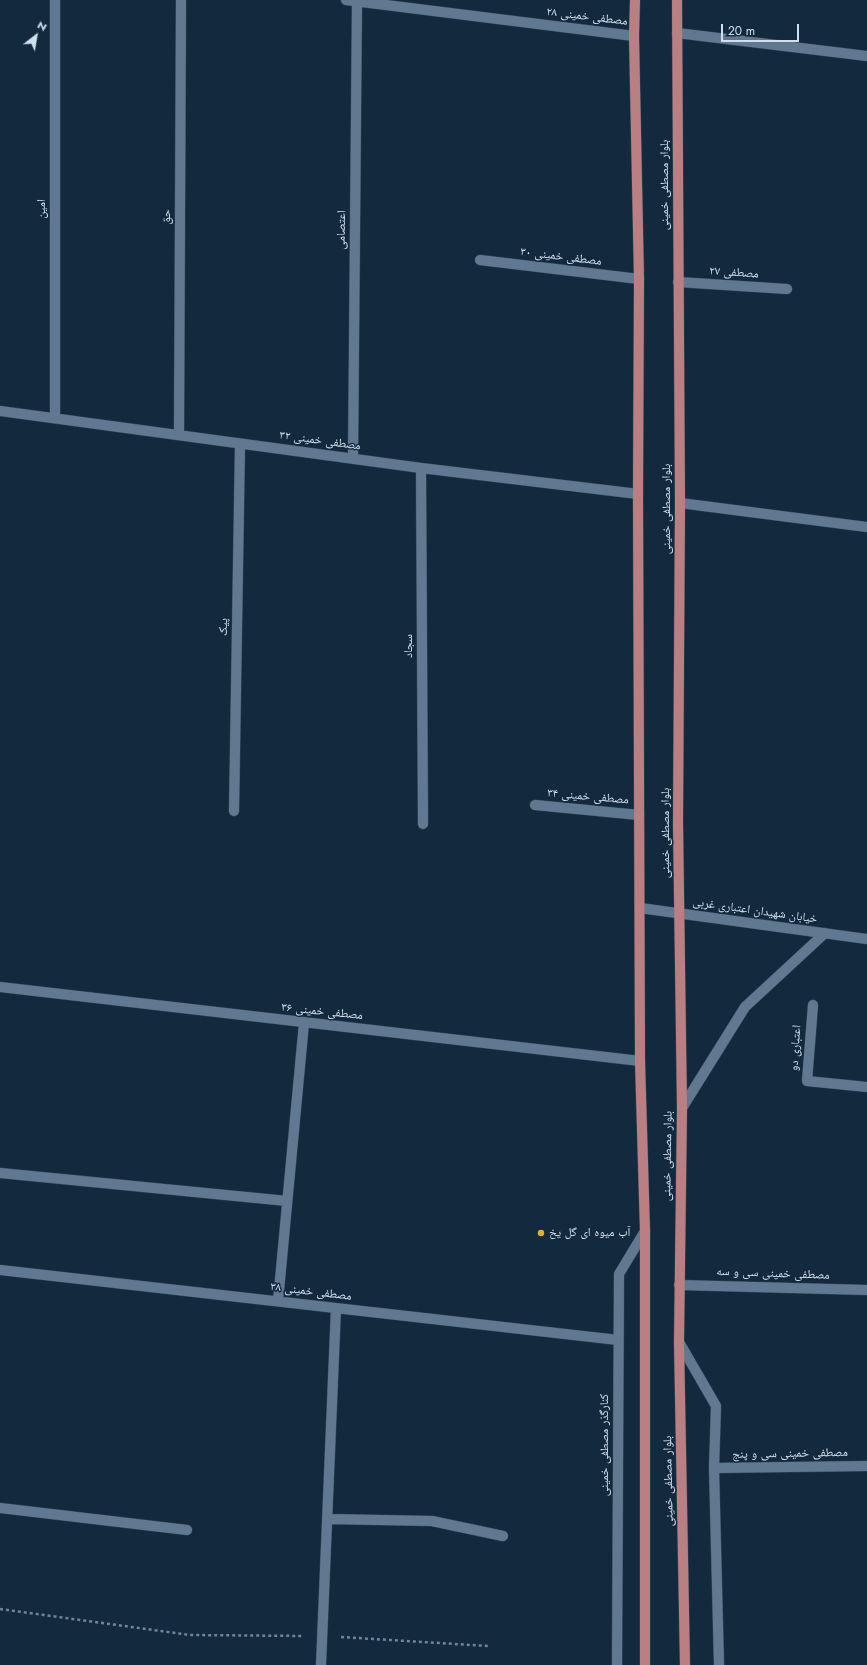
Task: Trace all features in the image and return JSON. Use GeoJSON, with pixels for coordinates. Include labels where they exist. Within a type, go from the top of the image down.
{"type":"FeatureCollection","features":[{"type":"Feature","properties":{"kind":"main road","name":"بلوار مصطفی خمینی"},"geometry":{"type":"LineString","coordinates":[[635,0],[634,36],[639,280],[638,494],[640,1061],[644,1232],[645,1665]]}},
{"type":"Feature","properties":{"kind":"main road","name":"بلوار مصطفی خمینی"},"geometry":{"type":"LineString","coordinates":[[677,0],[680,503],[678,822],[682,1108],[679,1342],[685,1665]]}},
{"type":"Feature","properties":{"kind":"street","name":"امین"},"geometry":{"type":"LineString","coordinates":[[55,0],[55,418]]}},
{"type":"Feature","properties":{"kind":"street","name":"حق"},"geometry":{"type":"LineString","coordinates":[[179,435],[181,0]]}},
{"type":"Feature","properties":{"kind":"street","name":"مصطفی خمینی ۲۸"},"geometry":{"type":"LineString","coordinates":[[346,0],[634,36]]}},
{"type":"Feature","properties":{"kind":"street","name":"اعتصامی"},"geometry":{"type":"LineString","coordinates":[[353,458],[357,1]]}},
{"type":"Feature","properties":{"kind":"street"},"geometry":{"type":"LineString","coordinates":[[677,34],[867,56]]}},
{"type":"Feature","properties":{"kind":"street","name":"مصطفی خمینی ۳۰"},"geometry":{"type":"LineString","coordinates":[[480,260],[639,280]]}},
{"type":"Feature","properties":{"kind":"street","name":"مصطفی ۲۷"},"geometry":{"type":"LineString","coordinates":[[678,282],[787,289]]}},
{"type":"Feature","properties":{"kind":"street","name":"مصطفی خمینی ۳۲"},"geometry":{"type":"LineString","coordinates":[[0,411],[421,468],[638,494]]}},
{"type":"Feature","properties":{"kind":"street","name":"پیک"},"geometry":{"type":"LineString","coordinates":[[234,811],[240,444]]}},
{"type":"Feature","properties":{"kind":"street","name":"سجاد"},"geometry":{"type":"LineString","coordinates":[[421,468],[424,824]]}},
{"type":"Feature","properties":{"kind":"street"},"geometry":{"type":"LineString","coordinates":[[680,503],[867,527]]}},
{"type":"Feature","properties":{"kind":"street","name":"مصطفی خمینی ۳۴"},"geometry":{"type":"LineString","coordinates":[[535,805],[639,815]]}},
{"type":"Feature","properties":{"kind":"street","name":"خیابان شهیدان اعتباری غربی"},"geometry":{"type":"LineString","coordinates":[[640,908],[867,938]]}},
{"type":"Feature","properties":{"kind":"street"},"geometry":{"type":"LineString","coordinates":[[682,1108],[745,1006],[825,933]]}},
{"type":"Feature","properties":{"kind":"street","name":"مصطفی خمینی ۳۶"},"geometry":{"type":"LineString","coordinates":[[0,987],[640,1061]]}},
{"type":"Feature","properties":{"kind":"street","name":"اعتباری دو"},"geometry":{"type":"LineString","coordinates":[[813,1005],[807,1080],[867,1087]]}},
{"type":"Feature","properties":{"kind":"street"},"geometry":{"type":"LineString","coordinates":[[278,1301],[304,1023]]}},
{"type":"Feature","properties":{"kind":"street"},"geometry":{"type":"LineString","coordinates":[[0,1173],[287,1202]]}},
{"type":"Feature","properties":{"kind":"street","name":"کنارگذر مصطفی خمینی"},"geometry":{"type":"LineString","coordinates":[[617,1665],[619,1274],[644,1232]]}},
{"type":"Feature","properties":{"kind":"street","name":"مصطفی خمینی ۳۸"},"geometry":{"type":"LineString","coordinates":[[0,1270],[618,1340]]}},
{"type":"Feature","properties":{"kind":"street","name":"مصطفی خمینی سی و سه"},"geometry":{"type":"LineString","coordinates":[[679,1285],[867,1290]]}},
{"type":"Feature","properties":{"kind":"street"},"geometry":{"type":"LineString","coordinates":[[321,1665],[336,1308]]}},
{"type":"Feature","properties":{"kind":"street"},"geometry":{"type":"LineString","coordinates":[[679,1342],[716,1406],[714,1468],[719,1665]]}},
{"type":"Feature","properties":{"kind":"street","name":"مصطفی خمینی سی و پنج"},"geometry":{"type":"LineString","coordinates":[[714,1468],[867,1466]]}},
{"type":"Feature","properties":{"kind":"street"},"geometry":{"type":"LineString","coordinates":[[0,1508],[187,1530]]}},
{"type":"Feature","properties":{"kind":"street"},"geometry":{"type":"LineString","coordinates":[[328,1519],[432,1521],[503,1536]]}},
{"type":"Feature","properties":{"kind":"path"},"geometry":{"type":"LineString","coordinates":[[0,1609],[190,1635],[322,1636],[488,1646]]}},
{"type":"Feature","properties":{"kind":"place","name":"آب میوه ای گل یخ"},"geometry":{"type":"Point","coordinates":[541,1233]}}]}
